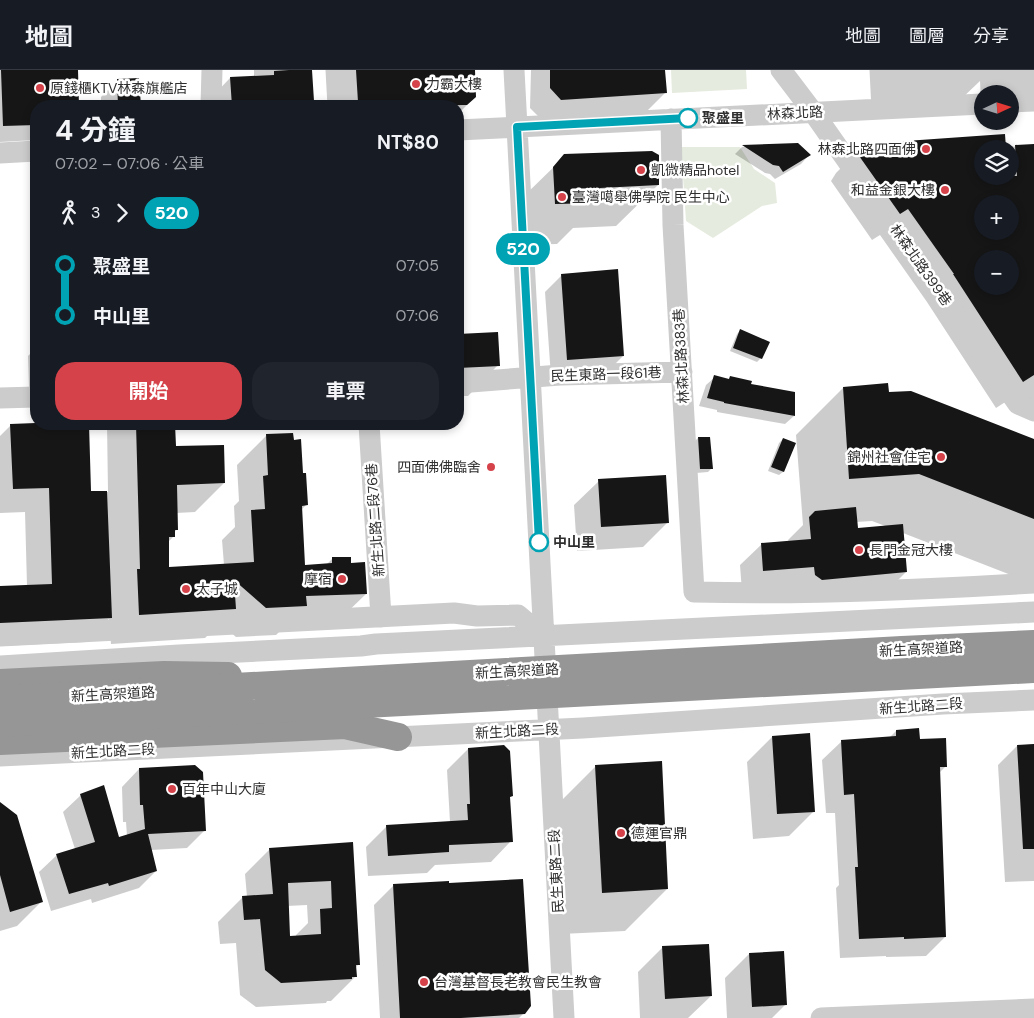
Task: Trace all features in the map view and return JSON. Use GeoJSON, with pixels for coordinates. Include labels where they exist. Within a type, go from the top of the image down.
{"type":"FeatureCollection","features":[{"type":"Feature","properties":{"kind":"highway","name":"新生高架道路"},"geometry":{"type":"LineString","coordinates":[[0,700],[892,650],[1034,644]]}},
{"type":"Feature","properties":{"kind":"highway","name":"新生高架道路"},"geometry":{"type":"LineString","coordinates":[[0,723],[1034,669]]}},
{"type":"Feature","properties":{"kind":"highway"},"geometry":{"type":"LineString","coordinates":[[0,684],[164,675],[379,679]]}},
{"type":"Feature","properties":{"kind":"highway"},"geometry":{"type":"LineString","coordinates":[[0,741],[345,725],[398,737]]}},
{"type":"Feature","properties":{"kind":"street"},"geometry":{"type":"LineString","coordinates":[[211,100],[212,70]]}},
{"type":"Feature","properties":{"kind":"street"},"geometry":{"type":"LineString","coordinates":[[336,70],[338,100]]}},
{"type":"Feature","properties":{"kind":"street","name":"民生東路二段"},"geometry":{"type":"LineString","coordinates":[[514,70],[564,1018]]}},
{"type":"Feature","properties":{"kind":"street","name":"林森北路399巷"},"geometry":{"type":"LineString","coordinates":[[781,70],[814,112],[1018,404],[1034,411]]}},
{"type":"Feature","properties":{"kind":"street"},"geometry":{"type":"LineString","coordinates":[[880,70],[882,109]]}},
{"type":"Feature","properties":{"kind":"street"},"geometry":{"type":"LineString","coordinates":[[1019,102],[1034,101]]}},
{"type":"Feature","properties":{"kind":"street","name":"林森北路"},"geometry":{"type":"LineString","coordinates":[[464,130],[974,104]]}},
{"type":"Feature","properties":{"kind":"street","name":"林森北路383巷"},"geometry":{"type":"LineString","coordinates":[[671,119],[672,226],[694,592],[747,594]]}},
{"type":"Feature","properties":{"kind":"street"},"geometry":{"type":"LineString","coordinates":[[0,153],[30,151]]}},
{"type":"Feature","properties":{"kind":"street","name":"民生東路一段61巷"},"geometry":{"type":"LineString","coordinates":[[464,382],[560,375],[682,372]]}},
{"type":"Feature","properties":{"kind":"street"},"geometry":{"type":"LineString","coordinates":[[0,398],[30,397]]}},
{"type":"Feature","properties":{"kind":"street","name":"新生北路二段76巷"},"geometry":{"type":"LineString","coordinates":[[369,430],[381,617]]}},
{"type":"Feature","properties":{"kind":"street"},"geometry":{"type":"LineString","coordinates":[[746,625],[747,594],[932,590],[1034,583]]}},
{"type":"Feature","properties":{"kind":"street"},"geometry":{"type":"LineString","coordinates":[[0,666],[179,655],[544,641],[746,625],[1034,612]]}},
{"type":"Feature","properties":{"kind":"street"},"geometry":{"type":"LineString","coordinates":[[0,636],[454,613],[477,616],[518,615],[544,641]]}},
{"type":"Feature","properties":{"kind":"street","name":"新生北路二段"},"geometry":{"type":"LineString","coordinates":[[0,756],[398,737],[1034,700]]}},
{"type":"Feature","properties":{"kind":"street"},"geometry":{"type":"LineString","coordinates":[[821,1018],[1034,1009]]}},
{"type":"Feature","properties":{"kind":"shaded area"},"geometry":{"type":"Polygon","coordinates":[[[671,70],[746,70],[747,89],[672,93],[671,70]]]}},
{"type":"Feature","properties":{"kind":"shaded area"},"geometry":{"type":"Polygon","coordinates":[[[681,147],[740,147],[754,169],[775,183],[777,203],[762,206],[713,238],[686,221],[681,147]]]}},
{"type":"Feature","properties":{"kind":"building","name":"原錢櫃KTV林森旗艦店"},"geometry":{"type":"Polygon","coordinates":[[[1,70],[78,70],[79,100],[30,100],[30,125],[3,126],[1,70]]]}},
{"type":"Feature","properties":{"kind":"building"},"geometry":{"type":"Polygon","coordinates":[[[312,70],[314,100],[232,100],[230,77],[274,75],[274,71],[312,70]]]}},
{"type":"Feature","properties":{"kind":"building","name":"力霸大樓"},"geometry":{"type":"Polygon","coordinates":[[[356,70],[475,70],[476,97],[467,105],[464,105],[464,100],[358,100],[356,70]]]}},
{"type":"Feature","properties":{"kind":"building"},"geometry":{"type":"Polygon","coordinates":[[[550,70],[665,70],[667,93],[561,100],[550,88],[550,70]]]}},
{"type":"Feature","properties":{"kind":"building"},"geometry":{"type":"Polygon","coordinates":[[[139,78],[141,100],[118,100],[117,79],[139,78]]]}},
{"type":"Feature","properties":{"kind":"building","name":"和益金銀大樓"},"geometry":{"type":"Polygon","coordinates":[[[1005,134],[1005,140],[974,140],[974,185],[1019,185],[1019,145],[1034,144],[1034,375],[1023,382],[954,274],[908,209],[900,214],[857,153],[863,144],[1005,134]]]}},
{"type":"Feature","properties":{"kind":"building"},"geometry":{"type":"Polygon","coordinates":[[[798,143],[811,155],[783,172],[779,166],[773,165],[742,145],[798,143]]]}},
{"type":"Feature","properties":{"kind":"building"},"geometry":{"type":"Polygon","coordinates":[[[652,151],[659,155],[659,185],[600,188],[600,203],[555,204],[553,167],[564,154],[652,151]]]}},
{"type":"Feature","properties":{"kind":"building"},"geometry":{"type":"Polygon","coordinates":[[[618,269],[624,356],[567,360],[561,274],[618,269]]]}},
{"type":"Feature","properties":{"kind":"building"},"geometry":{"type":"Polygon","coordinates":[[[740,329],[770,342],[762,359],[733,348],[740,329]]]}},
{"type":"Feature","properties":{"kind":"building"},"geometry":{"type":"Polygon","coordinates":[[[498,332],[500,366],[464,368],[464,334],[498,332]]]}},
{"type":"Feature","properties":{"kind":"building"},"geometry":{"type":"Polygon","coordinates":[[[714,375],[729,379],[730,376],[752,381],[751,384],[795,392],[795,416],[707,398],[714,375]]]}},
{"type":"Feature","properties":{"kind":"building","name":"錦州社會住宅"},"geometry":{"type":"Polygon","coordinates":[[[888,383],[889,392],[911,391],[1034,439],[1034,519],[919,474],[849,479],[843,387],[888,383]]]}},
{"type":"Feature","properties":{"kind":"building"},"geometry":{"type":"Polygon","coordinates":[[[30,423],[30,430],[89,430],[91,491],[107,491],[112,618],[0,623],[0,586],[52,584],[49,488],[13,489],[10,424],[30,423]]]}},
{"type":"Feature","properties":{"kind":"building"},"geometry":{"type":"Polygon","coordinates":[[[136,430],[175,430],[176,446],[224,445],[225,483],[177,485],[178,530],[175,530],[175,537],[169,537],[169,567],[254,562],[251,510],[265,509],[263,476],[268,475],[266,434],[293,433],[294,440],[301,439],[303,473],[306,473],[308,505],[302,506],[305,565],[332,563],[332,557],[351,557],[351,563],[365,562],[367,594],[306,596],[307,606],[266,608],[234,580],[236,609],[139,615],[137,569],[140,569],[136,430]]]}},
{"type":"Feature","properties":{"kind":"building"},"geometry":{"type":"Polygon","coordinates":[[[698,437],[710,437],[713,469],[700,469],[698,437]]]}},
{"type":"Feature","properties":{"kind":"building"},"geometry":{"type":"Polygon","coordinates":[[[783,438],[796,443],[784,472],[771,467],[783,438]]]}},
{"type":"Feature","properties":{"kind":"building"},"geometry":{"type":"Polygon","coordinates":[[[666,475],[669,523],[601,527],[598,479],[666,475]]]}},
{"type":"Feature","properties":{"kind":"building","name":"長門金冠大樓"},"geometry":{"type":"Polygon","coordinates":[[[856,507],[858,528],[903,524],[907,572],[822,580],[815,575],[814,567],[763,571],[761,543],[811,539],[809,517],[815,511],[856,507]]]}},
{"type":"Feature","properties":{"kind":"building"},"geometry":{"type":"Polygon","coordinates":[[[919,728],[920,739],[946,738],[947,767],[940,767],[946,937],[859,939],[855,867],[858,867],[854,794],[844,795],[841,740],[896,736],[896,730],[919,728]]]}},
{"type":"Feature","properties":{"kind":"building"},"geometry":{"type":"Polygon","coordinates":[[[810,733],[815,812],[777,814],[772,736],[810,733]]]}},
{"type":"Feature","properties":{"kind":"building"},"geometry":{"type":"Polygon","coordinates":[[[1034,744],[1034,849],[1023,849],[1017,745],[1034,744]]]}},
{"type":"Feature","properties":{"kind":"building"},"geometry":{"type":"Polygon","coordinates":[[[504,745],[510,751],[513,796],[510,797],[513,842],[449,845],[449,852],[388,856],[386,825],[468,820],[467,804],[470,804],[468,748],[504,745]]]}},
{"type":"Feature","properties":{"kind":"building","name":"德運官鼎"},"geometry":{"type":"Polygon","coordinates":[[[662,761],[668,889],[602,893],[595,765],[662,761]]]}},
{"type":"Feature","properties":{"kind":"building"},"geometry":{"type":"Polygon","coordinates":[[[195,765],[203,772],[206,831],[148,834],[157,871],[109,886],[108,883],[69,894],[56,854],[95,842],[80,794],[104,785],[119,837],[145,829],[143,805],[140,805],[139,768],[195,765]]]}},
{"type":"Feature","properties":{"kind":"building"},"geometry":{"type":"Polygon","coordinates":[[[0,802],[17,815],[43,902],[10,912],[0,875],[0,802]]]}},
{"type":"Feature","properties":{"kind":"building"},"geometry":{"type":"Polygon","coordinates":[[[353,842],[360,965],[356,965],[357,977],[352,977],[352,979],[281,983],[265,970],[260,919],[244,920],[242,896],[273,894],[269,848],[353,842]],[[331,881],[288,883],[290,936],[321,934],[320,909],[332,908],[331,881]]]}},
{"type":"Feature","properties":{"kind":"building"},"geometry":{"type":"Polygon","coordinates":[[[523,879],[531,1006],[525,1014],[461,1018],[400,1018],[393,884],[523,879]]]}},
{"type":"Feature","properties":{"kind":"building"},"geometry":{"type":"Polygon","coordinates":[[[709,944],[712,996],[665,999],[662,946],[709,944]]]}},
{"type":"Feature","properties":{"kind":"building"},"geometry":{"type":"Polygon","coordinates":[[[784,951],[787,1005],[752,1007],[749,953],[784,951]]]}},
{"type":"Feature","properties":{"kind":"bus line","name":"520"},"geometry":{"type":"LineString","coordinates":[[539,542],[517,127],[688,118]]}},
{"type":"Feature","properties":{"kind":"place","name":"力霸大樓"},"geometry":{"type":"Point","coordinates":[416,84]}},
{"type":"Feature","properties":{"kind":"place","name":"原錢櫃KTV林森旗艦店"},"geometry":{"type":"Point","coordinates":[40,88]}},
{"type":"Feature","properties":{"kind":"place","name":"聚盛里"},"geometry":{"type":"Point","coordinates":[688,118]}},
{"type":"Feature","properties":{"kind":"place","name":"林森北路四面佛"},"geometry":{"type":"Point","coordinates":[926,149]}},
{"type":"Feature","properties":{"kind":"place","name":"凱微精品hotel"},"geometry":{"type":"Point","coordinates":[641,170]}},
{"type":"Feature","properties":{"kind":"place","name":"和益金銀大樓"},"geometry":{"type":"Point","coordinates":[945,190]}},
{"type":"Feature","properties":{"kind":"place","name":"臺灣噶舉佛學院 民生中心"},"geometry":{"type":"Point","coordinates":[562,197]}},
{"type":"Feature","properties":{"kind":"place","name":"錦州社會住宅"},"geometry":{"type":"Point","coordinates":[941,457]}},
{"type":"Feature","properties":{"kind":"place","name":"四面佛佛臨舍"},"geometry":{"type":"Point","coordinates":[491,467]}},
{"type":"Feature","properties":{"kind":"place","name":"中山里"},"geometry":{"type":"Point","coordinates":[539,542]}},
{"type":"Feature","properties":{"kind":"place","name":"長門金冠大樓"},"geometry":{"type":"Point","coordinates":[859,550]}},
{"type":"Feature","properties":{"kind":"place","name":"摩宿"},"geometry":{"type":"Point","coordinates":[342,579]}},
{"type":"Feature","properties":{"kind":"place","name":"太子城"},"geometry":{"type":"Point","coordinates":[186,589]}},
{"type":"Feature","properties":{"kind":"place","name":"百年中山大廈"},"geometry":{"type":"Point","coordinates":[172,789]}},
{"type":"Feature","properties":{"kind":"place","name":"德運官鼎"},"geometry":{"type":"Point","coordinates":[621,833]}},
{"type":"Feature","properties":{"kind":"place","name":"台灣基督長老教會民生教會"},"geometry":{"type":"Point","coordinates":[424,982]}}]}
